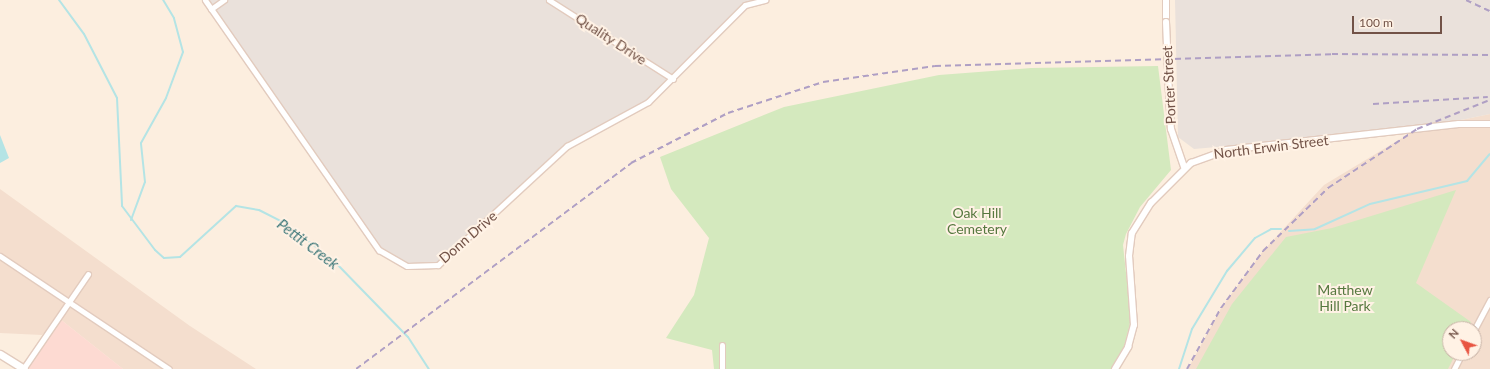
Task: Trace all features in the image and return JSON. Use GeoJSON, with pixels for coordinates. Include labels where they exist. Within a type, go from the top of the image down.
{"type":"FeatureCollection","features":[{"type":"Feature","properties":{"kind":"main road"},"geometry":{"type":"LineString","coordinates":[[0,354],[24,369]]}},
{"type":"Feature","properties":{"kind":"street","name":"Donn Drive"},"geometry":{"type":"LineString","coordinates":[[205,0],[379,250],[407,266],[438,265],[567,146],[648,102],[673,79],[744,5],[765,0]]}},
{"type":"Feature","properties":{"kind":"street"},"geometry":{"type":"LineString","coordinates":[[211,9],[224,0]]}},
{"type":"Feature","properties":{"kind":"street","name":"Quality Drive"},"geometry":{"type":"LineString","coordinates":[[549,0],[673,79]]}},
{"type":"Feature","properties":{"kind":"street","name":"Porter Street"},"geometry":{"type":"LineString","coordinates":[[1166,0],[1171,129],[1184,167]]}},
{"type":"Feature","properties":{"kind":"street","name":"North Erwin Street"},"geometry":{"type":"LineString","coordinates":[[1115,369],[1126,352],[1134,325],[1129,256],[1132,233],[1146,209],[1184,167],[1205,156],[1226,150],[1459,124],[1490,124]]}},
{"type":"Feature","properties":{"kind":"street"},"geometry":{"type":"LineString","coordinates":[[0,256],[169,369]]}},
{"type":"Feature","properties":{"kind":"street"},"geometry":{"type":"LineString","coordinates":[[24,369],[88,274]]}},
{"type":"Feature","properties":{"kind":"street"},"geometry":{"type":"LineString","coordinates":[[1480,321],[1488,309],[1490,300]]}},
{"type":"Feature","properties":{"kind":"street"},"geometry":{"type":"LineString","coordinates":[[722,345],[722,369]]}},
{"type":"Feature","properties":{"kind":"shaded area"},"geometry":{"type":"Polygon","coordinates":[[[205,0],[764,0],[748,5],[648,102],[567,146],[438,265],[407,266],[379,250],[205,0]]]}},
{"type":"Feature","properties":{"kind":"shaded area"},"geometry":{"type":"Polygon","coordinates":[[[1175,0],[1490,0],[1490,114],[1417,129],[1194,149],[1178,137],[1175,0]]]}},
{"type":"Feature","properties":{"kind":"shaded area"},"geometry":{"type":"Polygon","coordinates":[[[1490,114],[1490,369],[1188,369],[1221,308],[1263,251],[1324,185],[1417,129],[1490,114]]]}},
{"type":"Feature","properties":{"kind":"shaded area"},"geometry":{"type":"Polygon","coordinates":[[[0,189],[190,326],[256,369],[123,369],[60,319],[42,335],[0,333],[0,189]]]}},
{"type":"Feature","properties":{"kind":"shaded area"},"geometry":{"type":"Polygon","coordinates":[[[60,319],[123,369],[18,369],[60,319]]]}},
{"type":"Feature","properties":{"kind":"green space","name":"Oak Hill Cemetery"},"geometry":{"type":"Polygon","coordinates":[[[1158,66],[1171,170],[1140,207],[1126,234],[1123,245],[1131,319],[1124,347],[1111,369],[714,369],[712,350],[666,338],[694,295],[709,238],[671,189],[660,157],[784,107],[939,75],[1031,68],[1158,66]]]}},
{"type":"Feature","properties":{"kind":"green space","name":"Matthew Hill Park"},"geometry":{"type":"Polygon","coordinates":[[[1456,190],[1416,283],[1470,321],[1442,321],[1442,361],[1452,361],[1448,369],[1196,369],[1232,304],[1286,237],[1332,228],[1456,190]]]}},
{"type":"Feature","properties":{"kind":"water"},"geometry":{"type":"Polygon","coordinates":[[[0,135],[9,158],[0,163],[0,135]]]}},
{"type":"Feature","properties":{"kind":"waterway","name":"Pettit Creek"},"geometry":{"type":"LineString","coordinates":[[59,0],[84,34],[117,98],[122,206],[155,250],[164,258],[180,257],[236,206],[259,210],[285,223],[334,261],[408,337],[429,369]]}},
{"type":"Feature","properties":{"kind":"waterway","name":"Pettit Creek"},"geometry":{"type":"LineString","coordinates":[[131,220],[145,182],[141,143],[166,98],[183,52],[174,18],[163,0]]}},
{"type":"Feature","properties":{"kind":"waterway"},"geometry":{"type":"LineString","coordinates":[[1289,231],[1315,229],[1370,204],[1467,181],[1490,154]]}},
{"type":"Feature","properties":{"kind":"waterway"},"geometry":{"type":"LineString","coordinates":[[1179,369],[1192,329],[1227,271],[1255,238],[1271,229],[1281,229]]}},
{"type":"Feature","properties":{"kind":"railway"},"geometry":{"type":"LineString","coordinates":[[1466,0],[1490,11]]}},
{"type":"Feature","properties":{"kind":"railway"},"geometry":{"type":"LineString","coordinates":[[356,369],[631,163],[728,113],[823,82],[935,66],[1332,54],[1490,55]]}},
{"type":"Feature","properties":{"kind":"railway"},"geometry":{"type":"LineString","coordinates":[[1373,104],[1488,97]]}},
{"type":"Feature","properties":{"kind":"railway"},"geometry":{"type":"LineString","coordinates":[[1187,369],[1221,308],[1263,251],[1328,188],[1417,129],[1490,100]]}}]}
